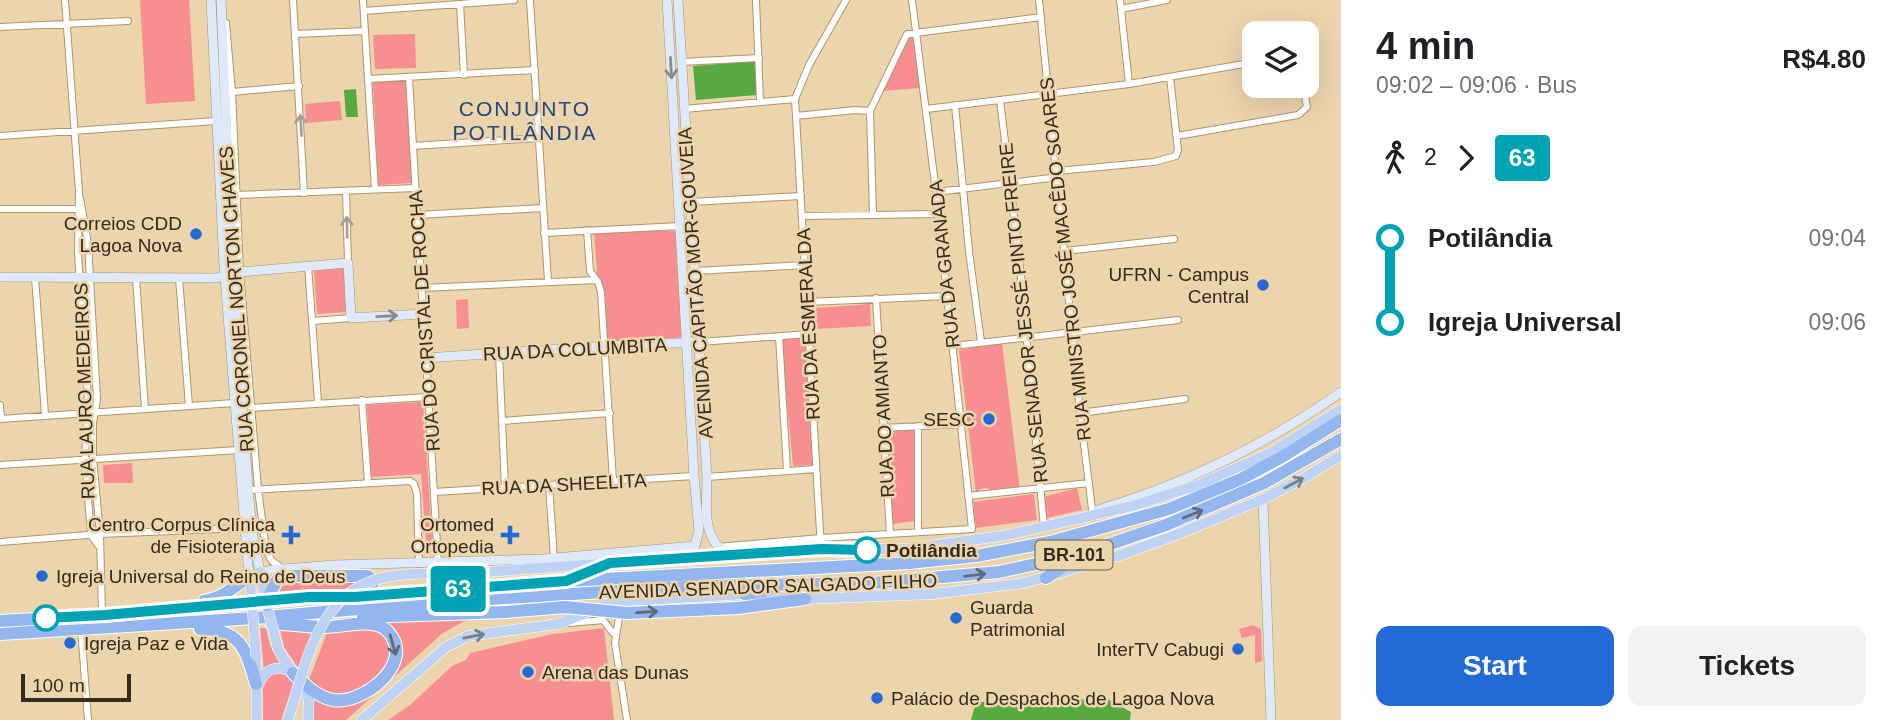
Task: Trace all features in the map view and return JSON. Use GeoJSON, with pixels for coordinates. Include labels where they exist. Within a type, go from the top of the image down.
{"type":"FeatureCollection","features":[{"type":"Feature","properties":{"kind":"highway","name":"AVENIDA SENADOR SALGADO FILHO"},"geometry":{"type":"LineString","coordinates":[[0,634],[81,628],[102,620],[309,597],[354,597],[793,567],[909,563],[976,556],[1038,545],[1169,509],[1207,494],[1282,457],[1341,420]]}},
{"type":"Feature","properties":{"kind":"highway","name":"AVENIDA SENADOR SALGADO FILHO"},"geometry":{"type":"LineString","coordinates":[[0,621],[240,619],[427,603],[700,586],[784,586],[957,578],[1034,566],[1081,554],[1166,525],[1233,497],[1300,464],[1341,439]]}},
{"type":"Feature","properties":{"kind":"highway"},"geometry":{"type":"LineString","coordinates":[[1046,578],[1081,554]]}},
{"type":"Feature","properties":{"kind":"highway"},"geometry":{"type":"LineString","coordinates":[[566,581],[610,563]]}},
{"type":"Feature","properties":{"kind":"highway"},"geometry":{"type":"LineString","coordinates":[[253,576],[213,599],[111,611],[102,620],[111,632],[209,629],[222,631],[242,645],[257,686]]}},
{"type":"Feature","properties":{"kind":"highway"},"geometry":{"type":"LineString","coordinates":[[267,599],[273,586],[283,578],[372,578],[373,584],[354,597]]}},
{"type":"Feature","properties":{"kind":"highway"},"geometry":{"type":"LineString","coordinates":[[745,594],[784,586]]}},
{"type":"Feature","properties":{"kind":"highway"},"geometry":{"type":"LineString","coordinates":[[255,618],[321,620],[565,607],[628,613],[738,608],[805,599]]}},
{"type":"Feature","properties":{"kind":"highway"},"geometry":{"type":"LineString","coordinates":[[240,619],[328,627],[372,624],[385,629],[395,644],[397,656],[392,667],[374,685],[352,699],[329,699],[316,693],[293,673]]}},
{"type":"Feature","properties":{"kind":"main road","name":"RUA CORONEL NORTON CHAVES"},"geometry":{"type":"LineString","coordinates":[[211,0],[216,121],[253,489],[253,576]]}},
{"type":"Feature","properties":{"kind":"main road","name":"RUA CORONEL NORTON CHAVES"},"geometry":{"type":"LineString","coordinates":[[221,0],[232,195],[234,403],[243,528],[253,576],[267,599],[278,649],[309,699],[308,720]]}},
{"type":"Feature","properties":{"kind":"main road"},"geometry":{"type":"LineString","coordinates":[[667,0],[694,476]]}},
{"type":"Feature","properties":{"kind":"main road","name":"AVENIDA CAPITÃO MOR-GOUVEIA"},"geometry":{"type":"LineString","coordinates":[[678,0],[708,477],[708,528],[717,547]]}},
{"type":"Feature","properties":{"kind":"main road"},"geometry":{"type":"LineString","coordinates":[[668,16],[679,16]]}},
{"type":"Feature","properties":{"kind":"main road"},"geometry":{"type":"LineString","coordinates":[[0,277],[179,278],[348,263],[351,318],[423,314]]}},
{"type":"Feature","properties":{"kind":"main road","name":"RUA DO CRISTAL DE ROCHA"},"geometry":{"type":"LineString","coordinates":[[423,314],[426,358]]}},
{"type":"Feature","properties":{"kind":"main road","name":"RUA DA COLUMBITA"},"geometry":{"type":"LineString","coordinates":[[426,358],[700,342]]}},
{"type":"Feature","properties":{"kind":"main road"},"geometry":{"type":"LineString","coordinates":[[1093,514],[1209,468],[1270,438],[1341,392]]}},
{"type":"Feature","properties":{"kind":"main road","name":"AVENIDA SENADOR SALGADO FILHO"},"geometry":{"type":"LineString","coordinates":[[253,576],[283,569],[334,565],[550,561],[610,563],[821,549],[907,548],[1008,535],[1165,498],[1272,452],[1341,410]]}},
{"type":"Feature","properties":{"kind":"main road","name":"AVENIDA SENADOR SALGADO FILHO"},"geometry":{"type":"LineString","coordinates":[[362,720],[439,652],[460,639],[477,634],[558,624],[604,604],[622,601],[745,594],[805,599],[952,592],[1024,583],[1130,552],[1263,499],[1341,455]]}},
{"type":"Feature","properties":{"kind":"main road","name":"AVENIDA SENADOR SALGADO FILHO"},"geometry":{"type":"LineString","coordinates":[[288,720],[321,624],[332,608],[348,593],[384,578],[468,573],[550,561],[692,548],[697,542],[699,530],[694,476]]}},
{"type":"Feature","properties":{"kind":"main road"},"geometry":{"type":"LineString","coordinates":[[1263,499],[1271,720]]}},
{"type":"Feature","properties":{"kind":"main road"},"geometry":{"type":"LineString","coordinates":[[717,547],[730,556]]}},
{"type":"Feature","properties":{"kind":"main road"},"geometry":{"type":"LineString","coordinates":[[253,576],[257,720]]}},
{"type":"Feature","properties":{"kind":"main road"},"geometry":{"type":"LineString","coordinates":[[257,686],[269,670],[281,667],[293,673]]}},
{"type":"Feature","properties":{"kind":"street","name":"RUA LAURO MEDEIROS"},"geometry":{"type":"LineString","coordinates":[[65,0],[73,131],[97,399],[89,459],[100,534],[98,545],[102,620]]}},
{"type":"Feature","properties":{"kind":"street","name":"RUA CORONEL NORTON CHAVES"},"geometry":{"type":"LineString","coordinates":[[221,0],[232,92],[232,195]]}},
{"type":"Feature","properties":{"kind":"street"},"geometry":{"type":"LineString","coordinates":[[293,0],[304,193]]}},
{"type":"Feature","properties":{"kind":"street"},"geometry":{"type":"LineString","coordinates":[[363,0],[375,189]]}},
{"type":"Feature","properties":{"kind":"street"},"geometry":{"type":"LineString","coordinates":[[364,11],[433,3],[514,0]]}},
{"type":"Feature","properties":{"kind":"street"},"geometry":{"type":"LineString","coordinates":[[530,0],[548,281]]}},
{"type":"Feature","properties":{"kind":"street"},"geometry":{"type":"LineString","coordinates":[[684,109],[795,99],[809,65],[846,0]]}},
{"type":"Feature","properties":{"kind":"street","name":"RUA DA GRANADA"},"geometry":{"type":"LineString","coordinates":[[912,0],[936,192],[972,529],[918,532]]}},
{"type":"Feature","properties":{"kind":"street","name":"RUA MINISTRO JOSÉ MACÊDO SOARES"},"geometry":{"type":"LineString","coordinates":[[1039,0],[1080,413],[1093,514]]}},
{"type":"Feature","properties":{"kind":"street"},"geometry":{"type":"LineString","coordinates":[[1120,0],[1129,84]]}},
{"type":"Feature","properties":{"kind":"street"},"geometry":{"type":"LineString","coordinates":[[1121,9],[1167,0]]}},
{"type":"Feature","properties":{"kind":"street"},"geometry":{"type":"LineString","coordinates":[[758,3],[760,102]]}},
{"type":"Feature","properties":{"kind":"street"},"geometry":{"type":"LineString","coordinates":[[460,4],[464,75]]}},
{"type":"Feature","properties":{"kind":"street"},"geometry":{"type":"LineString","coordinates":[[873,215],[870,111],[907,34],[1041,17]]}},
{"type":"Feature","properties":{"kind":"street"},"geometry":{"type":"LineString","coordinates":[[0,27],[128,21]]}},
{"type":"Feature","properties":{"kind":"street"},"geometry":{"type":"LineString","coordinates":[[295,34],[365,31]]}},
{"type":"Feature","properties":{"kind":"street"},"geometry":{"type":"LineString","coordinates":[[681,62],[759,58]]}},
{"type":"Feature","properties":{"kind":"street"},"geometry":{"type":"LineString","coordinates":[[926,109],[1129,84],[1242,64]]}},
{"type":"Feature","properties":{"kind":"street"},"geometry":{"type":"LineString","coordinates":[[369,79],[535,70]]}},
{"type":"Feature","properties":{"kind":"street"},"geometry":{"type":"LineString","coordinates":[[936,192],[1011,184],[1057,174],[1168,159],[1178,152],[1170,77]]}},
{"type":"Feature","properties":{"kind":"street","name":"RUA DO CRISTAL DE ROCHA"},"geometry":{"type":"LineString","coordinates":[[409,78],[423,314]]}},
{"type":"Feature","properties":{"kind":"street"},"geometry":{"type":"LineString","coordinates":[[232,92],[299,86]]}},
{"type":"Feature","properties":{"kind":"street"},"geometry":{"type":"LineString","coordinates":[[1177,136],[1298,115],[1307,107],[1305,98]]}},
{"type":"Feature","properties":{"kind":"street","name":"RUA DA ESMERALDA"},"geometry":{"type":"LineString","coordinates":[[795,99],[821,549]]}},
{"type":"Feature","properties":{"kind":"street","name":"RUA SENADOR JESSÉ PINTO FREIRE"},"geometry":{"type":"LineString","coordinates":[[1000,100],[1027,337],[1044,527]]}},
{"type":"Feature","properties":{"kind":"street"},"geometry":{"type":"LineString","coordinates":[[955,105],[981,342]]}},
{"type":"Feature","properties":{"kind":"street"},"geometry":{"type":"LineString","coordinates":[[796,116],[870,111]]}},
{"type":"Feature","properties":{"kind":"street"},"geometry":{"type":"LineString","coordinates":[[0,136],[216,121]]}},
{"type":"Feature","properties":{"kind":"street"},"geometry":{"type":"LineString","coordinates":[[413,146],[539,138]]}},
{"type":"Feature","properties":{"kind":"street"},"geometry":{"type":"LineString","coordinates":[[232,195],[415,188]]}},
{"type":"Feature","properties":{"kind":"street"},"geometry":{"type":"LineString","coordinates":[[346,191],[348,263]]}},
{"type":"Feature","properties":{"kind":"street"},"geometry":{"type":"LineString","coordinates":[[690,202],[802,197]]}},
{"type":"Feature","properties":{"kind":"street"},"geometry":{"type":"LineString","coordinates":[[417,215],[543,208]]}},
{"type":"Feature","properties":{"kind":"street"},"geometry":{"type":"LineString","coordinates":[[0,209],[80,209]]}},
{"type":"Feature","properties":{"kind":"street"},"geometry":{"type":"LineString","coordinates":[[803,216],[938,214]]}},
{"type":"Feature","properties":{"kind":"street"},"geometry":{"type":"LineString","coordinates":[[544,233],[680,226]]}},
{"type":"Feature","properties":{"kind":"street"},"geometry":{"type":"LineString","coordinates":[[587,230],[589,267],[601,292],[613,481]]}},
{"type":"Feature","properties":{"kind":"street"},"geometry":{"type":"LineString","coordinates":[[1065,251],[1174,239]]}},
{"type":"Feature","properties":{"kind":"street"},"geometry":{"type":"LineString","coordinates":[[695,271],[806,265]]}},
{"type":"Feature","properties":{"kind":"street"},"geometry":{"type":"LineString","coordinates":[[308,266],[318,402]]}},
{"type":"Feature","properties":{"kind":"street","name":"RUA CORONEL NORTON CHAVES"},"geometry":{"type":"LineString","coordinates":[[233,274],[251,408],[253,489],[266,551],[275,565],[283,569]]}},
{"type":"Feature","properties":{"kind":"street"},"geometry":{"type":"LineString","coordinates":[[35,277],[45,415]]}},
{"type":"Feature","properties":{"kind":"street","name":"RUA LAURO MEDEIROS"},"geometry":{"type":"LineString","coordinates":[[85,277],[91,535]]}},
{"type":"Feature","properties":{"kind":"street"},"geometry":{"type":"LineString","coordinates":[[136,278],[145,409]]}},
{"type":"Feature","properties":{"kind":"street"},"geometry":{"type":"LineString","coordinates":[[179,278],[189,406]]}},
{"type":"Feature","properties":{"kind":"street"},"geometry":{"type":"LineString","coordinates":[[422,288],[596,280]]}},
{"type":"Feature","properties":{"kind":"street"},"geometry":{"type":"LineString","coordinates":[[807,302],[947,296]]}},
{"type":"Feature","properties":{"kind":"street","name":"RUA DO AMIANTO"},"geometry":{"type":"LineString","coordinates":[[876,298],[890,534]]}},
{"type":"Feature","properties":{"kind":"street"},"geometry":{"type":"LineString","coordinates":[[313,321],[351,318]]}},
{"type":"Feature","properties":{"kind":"street"},"geometry":{"type":"LineString","coordinates":[[953,346],[1178,320]]}},
{"type":"Feature","properties":{"kind":"street","name":"RUA DA COLUMBITA"},"geometry":{"type":"LineString","coordinates":[[700,342],[808,334]]}},
{"type":"Feature","properties":{"kind":"street"},"geometry":{"type":"LineString","coordinates":[[779,336],[787,470]]}},
{"type":"Feature","properties":{"kind":"street"},"geometry":{"type":"LineString","coordinates":[[499,354],[505,488]]}},
{"type":"Feature","properties":{"kind":"street","name":"RUA DO CRISTAL DE ROCHA"},"geometry":{"type":"LineString","coordinates":[[426,358],[439,563]]}},
{"type":"Feature","properties":{"kind":"street"},"geometry":{"type":"LineString","coordinates":[[251,408],[428,397]]}},
{"type":"Feature","properties":{"kind":"street"},"geometry":{"type":"LineString","coordinates":[[1080,413],[1185,399]]}},
{"type":"Feature","properties":{"kind":"street"},"geometry":{"type":"LineString","coordinates":[[362,400],[368,483]]}},
{"type":"Feature","properties":{"kind":"street"},"geometry":{"type":"LineString","coordinates":[[0,405],[0,419],[234,403]]}},
{"type":"Feature","properties":{"kind":"street"},"geometry":{"type":"LineString","coordinates":[[502,421],[610,413]]}},
{"type":"Feature","properties":{"kind":"street"},"geometry":{"type":"LineString","coordinates":[[883,428],[962,424]]}},
{"type":"Feature","properties":{"kind":"street"},"geometry":{"type":"LineString","coordinates":[[717,547],[918,532],[918,426]]}},
{"type":"Feature","properties":{"kind":"street"},"geometry":{"type":"LineString","coordinates":[[0,465],[238,450]]}},
{"type":"Feature","properties":{"kind":"street"},"geometry":{"type":"LineString","coordinates":[[708,477],[816,469]]}},
{"type":"Feature","properties":{"kind":"street","name":"RUA DA SHEELITA"},"geometry":{"type":"LineString","coordinates":[[434,492],[694,476]]}},
{"type":"Feature","properties":{"kind":"street"},"geometry":{"type":"LineString","coordinates":[[253,489],[404,480],[411,482],[415,487],[418,502],[419,564]]}},
{"type":"Feature","properties":{"kind":"street"},"geometry":{"type":"LineString","coordinates":[[968,496],[1089,483]]}},
{"type":"Feature","properties":{"kind":"street"},"geometry":{"type":"LineString","coordinates":[[549,485],[550,561]]}},
{"type":"Feature","properties":{"kind":"street"},"geometry":{"type":"LineString","coordinates":[[0,542],[100,534],[243,528]]}},
{"type":"Feature","properties":{"kind":"street"},"geometry":{"type":"LineString","coordinates":[[91,535],[98,545]]}},
{"type":"Feature","properties":{"kind":"street"},"geometry":{"type":"LineString","coordinates":[[614,636],[622,601]]}},
{"type":"Feature","properties":{"kind":"street"},"geometry":{"type":"LineString","coordinates":[[604,604],[614,636],[627,720]]}},
{"type":"Feature","properties":{"kind":"street"},"geometry":{"type":"LineString","coordinates":[[558,624],[600,620],[606,622],[614,636]]}},
{"type":"Feature","properties":{"kind":"street"},"geometry":{"type":"LineString","coordinates":[[81,628],[88,720]]}},
{"type":"Feature","properties":{"kind":"shaded area"},"geometry":{"type":"Polygon","coordinates":[[[140,0],[189,0],[195,101],[146,104],[140,0]]]}},
{"type":"Feature","properties":{"kind":"shaded area"},"geometry":{"type":"Polygon","coordinates":[[[415,34],[416,68],[375,69],[373,35],[415,34]]]}},
{"type":"Feature","properties":{"kind":"shaded area"},"geometry":{"type":"Polygon","coordinates":[[[909,36],[913,36],[920,88],[882,91],[909,36]]]}},
{"type":"Feature","properties":{"kind":"shaded area"},"geometry":{"type":"Polygon","coordinates":[[[756,61],[757,95],[696,100],[693,66],[756,61]]]}},
{"type":"Feature","properties":{"kind":"shaded area"},"geometry":{"type":"Polygon","coordinates":[[[407,80],[412,183],[378,185],[373,82],[407,80]]]}},
{"type":"Feature","properties":{"kind":"shaded area"},"geometry":{"type":"Polygon","coordinates":[[[356,89],[358,117],[346,117],[344,90],[356,89]]]}},
{"type":"Feature","properties":{"kind":"shaded area"},"geometry":{"type":"Polygon","coordinates":[[[340,101],[342,120],[306,123],[305,104],[340,101]]]}},
{"type":"Feature","properties":{"kind":"shaded area"},"geometry":{"type":"Polygon","coordinates":[[[594,230],[679,231],[686,337],[607,344],[603,287],[597,275],[594,230]]]}},
{"type":"Feature","properties":{"kind":"shaded area"},"geometry":{"type":"Polygon","coordinates":[[[345,267],[348,312],[317,314],[314,270],[345,267]]]}},
{"type":"Feature","properties":{"kind":"shaded area"},"geometry":{"type":"Polygon","coordinates":[[[468,299],[469,328],[457,329],[456,300],[468,299]]]}},
{"type":"Feature","properties":{"kind":"shaded area"},"geometry":{"type":"Polygon","coordinates":[[[870,304],[871,326],[816,329],[815,308],[870,304]]]}},
{"type":"Feature","properties":{"kind":"shaded area"},"geometry":{"type":"Polygon","coordinates":[[[807,335],[813,465],[793,466],[781,340],[807,335]]]}},
{"type":"Feature","properties":{"kind":"shaded area","name":"SESC"},"geometry":{"type":"Polygon","coordinates":[[[1002,343],[1020,490],[994,492],[987,488],[976,493],[959,350],[1002,343]]]}},
{"type":"Feature","properties":{"kind":"shaded area"},"geometry":{"type":"Polygon","coordinates":[[[423,402],[433,552],[429,555],[421,474],[371,477],[367,405],[423,402]]]}},
{"type":"Feature","properties":{"kind":"shaded area"},"geometry":{"type":"Polygon","coordinates":[[[915,428],[915,521],[893,524],[889,430],[915,428]]]}},
{"type":"Feature","properties":{"kind":"shaded area"},"geometry":{"type":"Polygon","coordinates":[[[132,463],[133,483],[104,483],[103,465],[132,463]]]}},
{"type":"Feature","properties":{"kind":"shaded area"},"geometry":{"type":"Polygon","coordinates":[[[1077,488],[1082,510],[1046,518],[1043,497],[1077,488]]]}},
{"type":"Feature","properties":{"kind":"shaded area"},"geometry":{"type":"Polygon","coordinates":[[[1034,494],[1037,520],[976,528],[973,502],[1034,494]]]}},
{"type":"Feature","properties":{"kind":"shaded area"},"geometry":{"type":"Polygon","coordinates":[[[366,578],[345,589],[275,594],[278,583],[366,578]]]}},
{"type":"Feature","properties":{"kind":"shaded area"},"geometry":{"type":"Polygon","coordinates":[[[468,619],[443,633],[346,720],[312,720],[314,710],[311,694],[326,702],[348,705],[377,688],[400,664],[402,650],[395,631],[372,621],[468,619]]]}},
{"type":"Feature","properties":{"kind":"shaded area"},"geometry":{"type":"Polygon","coordinates":[[[1253,625],[1261,629],[1262,661],[1255,663],[1255,635],[1242,638],[1239,629],[1253,625]]]}},
{"type":"Feature","properties":{"kind":"shaded area"},"geometry":{"type":"Polygon","coordinates":[[[363,626],[383,634],[388,642],[390,663],[381,673],[362,688],[343,694],[332,693],[309,680],[328,630],[363,626]]]}},
{"type":"Feature","properties":{"kind":"shaded area"},"geometry":{"type":"Polygon","coordinates":[[[260,628],[266,628],[270,645],[280,664],[264,670],[260,628]]]}},
{"type":"Feature","properties":{"kind":"shaded area"},"geometry":{"type":"Polygon","coordinates":[[[280,628],[313,628],[299,669],[284,647],[280,628]]]}},
{"type":"Feature","properties":{"kind":"shaded area","name":"Arena das Dunas"},"geometry":{"type":"Polygon","coordinates":[[[604,628],[614,720],[388,720],[410,705],[452,666],[466,660],[470,653],[553,634],[604,628]]]}},
{"type":"Feature","properties":{"kind":"shaded area"},"geometry":{"type":"Polygon","coordinates":[[[273,671],[286,672],[294,682],[281,720],[263,720],[263,681],[273,671]]]}},
{"type":"Feature","properties":{"kind":"shaded area"},"geometry":{"type":"Polygon","coordinates":[[[1107,699],[1131,712],[1130,720],[971,720],[976,702],[1107,699]]]}},
{"type":"Feature","properties":{"kind":"bus line","name":"63"},"geometry":{"type":"LineString","coordinates":[[46,618],[309,597],[354,597],[566,581],[610,563],[821,549],[867,550]]}},
{"type":"Feature","properties":{"kind":"place","name":"Correios CDD Lagoa Nova"},"geometry":{"type":"Point","coordinates":[196,234]}},
{"type":"Feature","properties":{"kind":"place","name":"UFRN - Campus Central"},"geometry":{"type":"Point","coordinates":[1263,285]}},
{"type":"Feature","properties":{"kind":"place","name":"SESC"},"geometry":{"type":"Point","coordinates":[989,419]}},
{"type":"Feature","properties":{"kind":"place","name":"Centro Corpus Clínica de Fisioterapia"},"geometry":{"type":"Point","coordinates":[291,535]}},
{"type":"Feature","properties":{"kind":"place","name":"Ortomed Ortopedia"},"geometry":{"type":"Point","coordinates":[510,535]}},
{"type":"Feature","properties":{"kind":"place","name":"Potilândia"},"geometry":{"type":"Point","coordinates":[867,550]}},
{"type":"Feature","properties":{"kind":"place","name":"Igreja Universal do Reino de Deus"},"geometry":{"type":"Point","coordinates":[42,576]}},
{"type":"Feature","properties":{"kind":"place","name":"Guarda Patrimonial"},"geometry":{"type":"Point","coordinates":[956,618]}},
{"type":"Feature","properties":{"kind":"place","name":"Igreja Paz e Vida"},"geometry":{"type":"Point","coordinates":[70,643]}},
{"type":"Feature","properties":{"kind":"place","name":"InterTV Cabugi"},"geometry":{"type":"Point","coordinates":[1238,649]}},
{"type":"Feature","properties":{"kind":"place","name":"Arena das Dunas"},"geometry":{"type":"Point","coordinates":[528,672]}},
{"type":"Feature","properties":{"kind":"place","name":"Palácio de Despachos de Lagoa Nova"},"geometry":{"type":"Point","coordinates":[877,698]}},
{"type":"Feature","properties":{"kind":"district","name":"CONJUNTO POTILÂNDIA"},"geometry":{"type":"Point","coordinates":[525,121]}}]}
